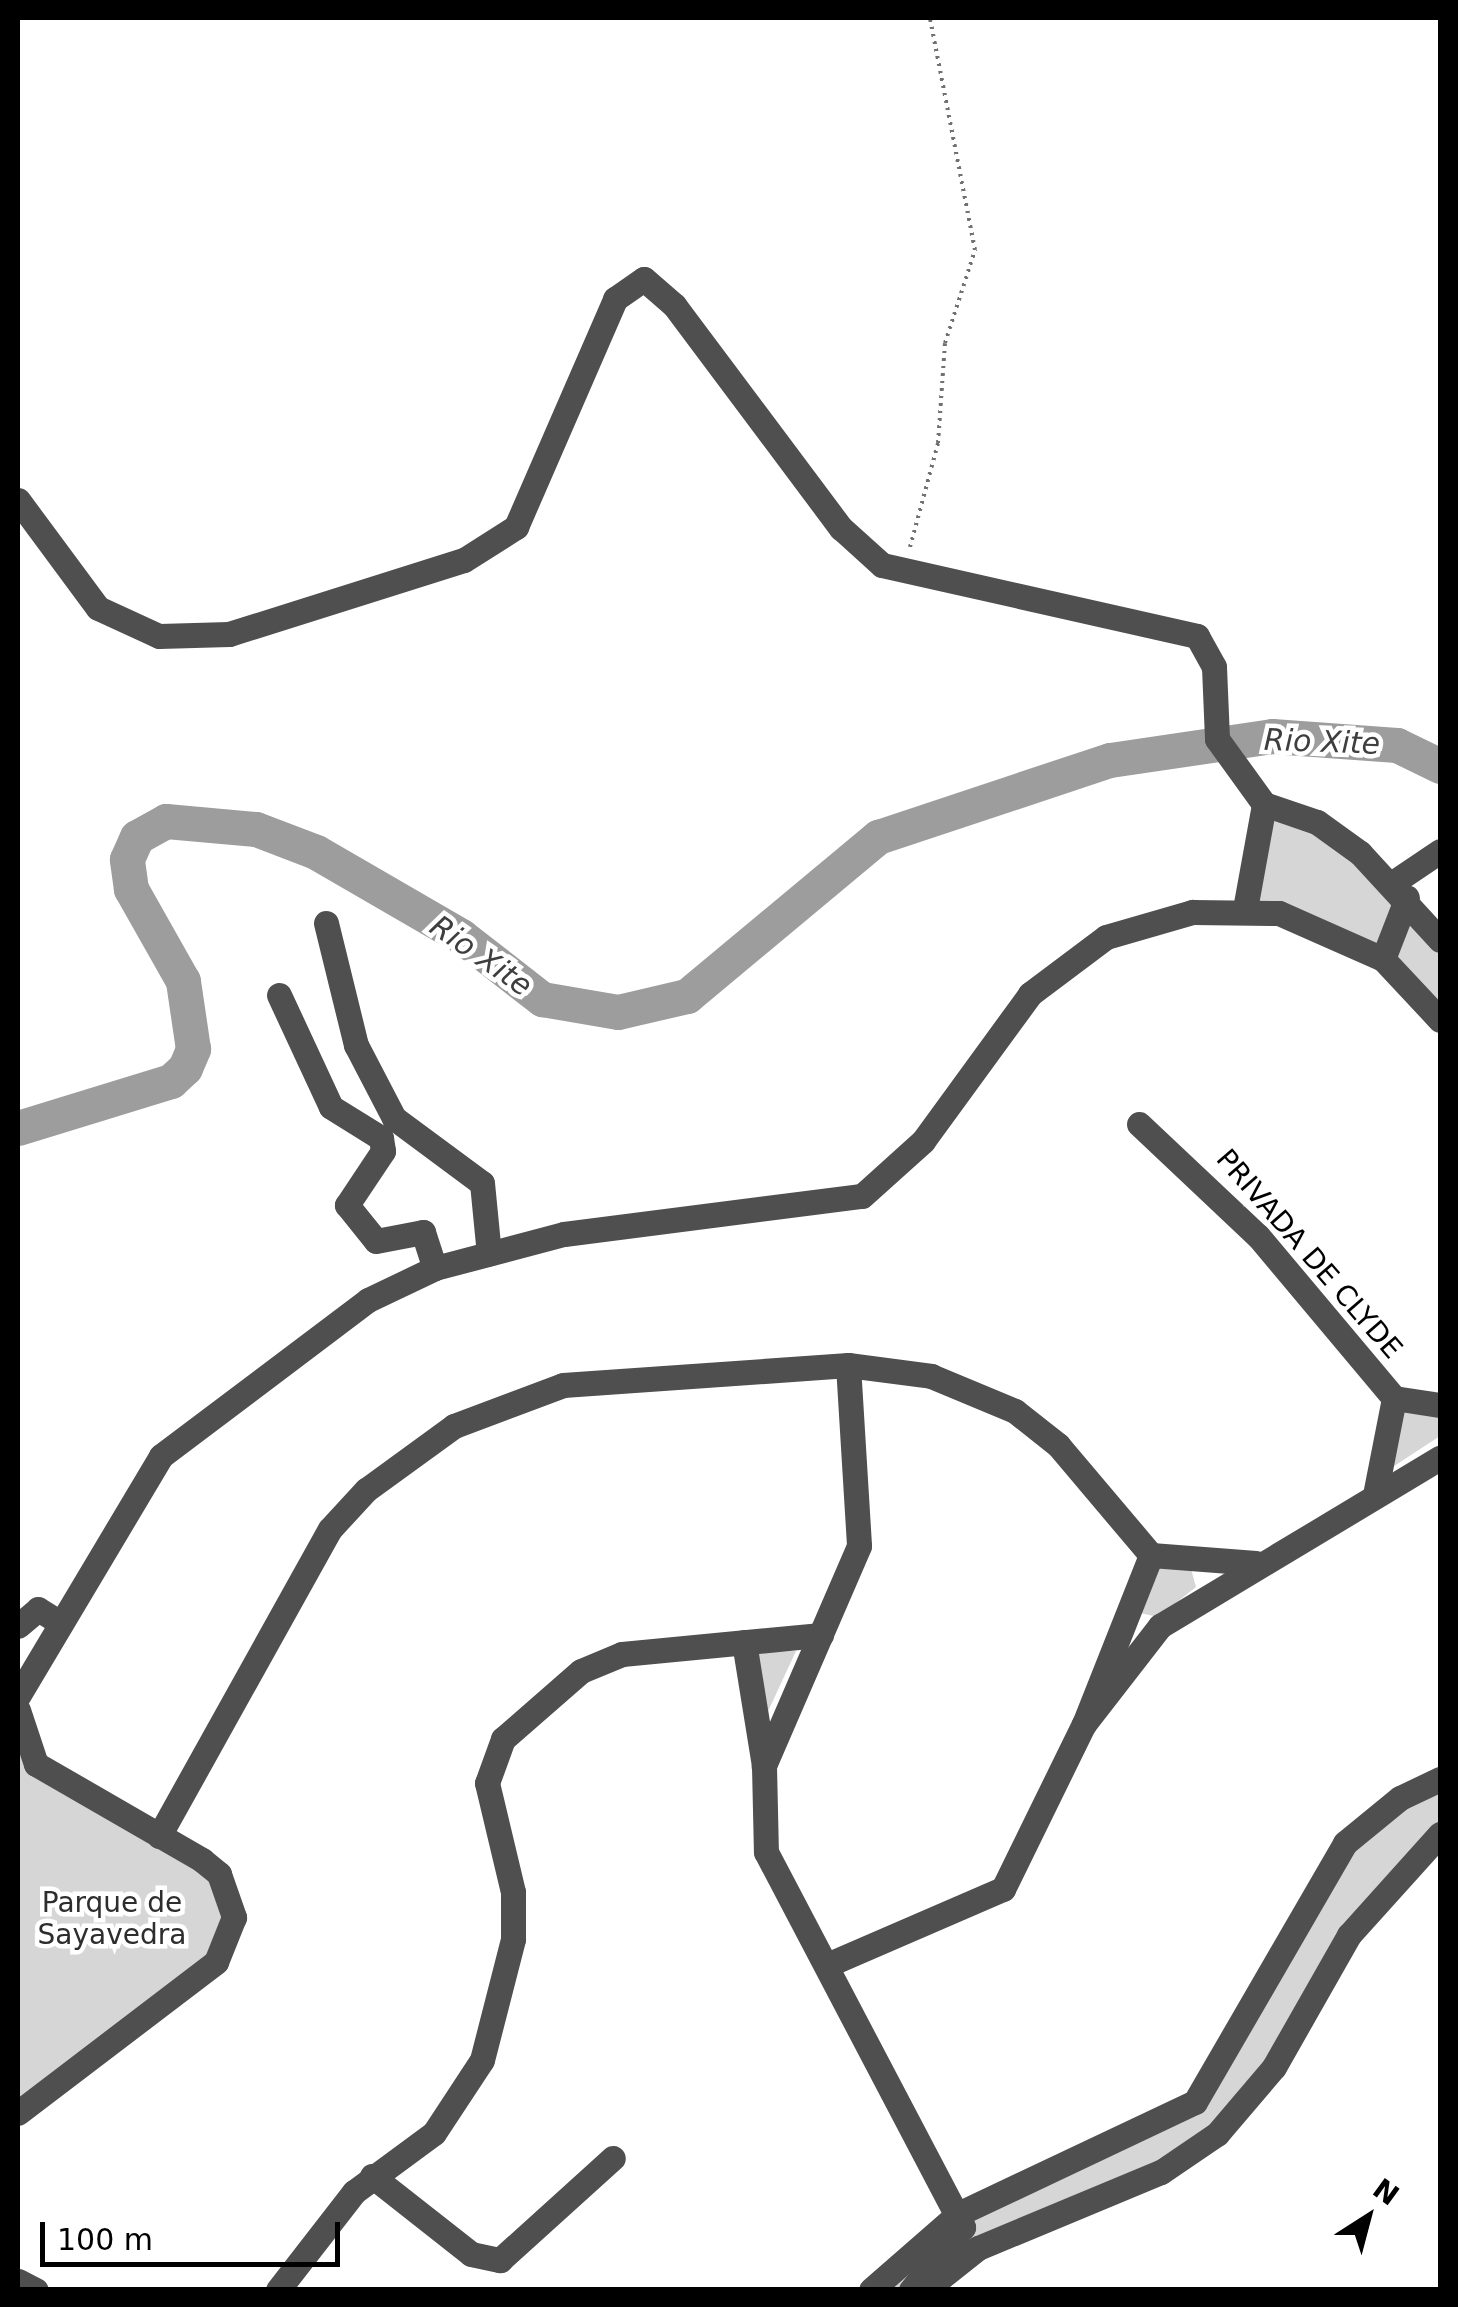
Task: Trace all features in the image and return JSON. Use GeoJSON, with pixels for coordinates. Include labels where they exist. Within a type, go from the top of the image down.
{"type":"FeatureCollection","features":[{"type":"Feature","properties":{"kind":"street"},"geometry":{"type":"LineString","coordinates":[[18,500],[98,608],[160,636],[228,634],[464,560],[516,528],[615,299],[644,279],[674,305],[858,548],[912,576],[1186,630],[1212,655],[1217,739],[1248,773],[1264,804],[1246,909]]}},
{"type":"Feature","properties":{"kind":"street"},"geometry":{"type":"LineString","coordinates":[[1264,804],[1317,822],[1400,889],[1440,940]]}},
{"type":"Feature","properties":{"kind":"street"},"geometry":{"type":"LineString","coordinates":[[1383,959],[1400,889],[1440,851]]}},
{"type":"Feature","properties":{"kind":"street"},"geometry":{"type":"LineString","coordinates":[[18,1696],[161,1456],[368,1300],[435,1268],[564,1234],[862,1196],[895,1172],[1030,994],[1072,958],[1146,924],[1246,909],[1279,913],[1383,959],[1440,1020]]}},
{"type":"Feature","properties":{"kind":"street"},"geometry":{"type":"LineString","coordinates":[[326,923],[356,1045],[394,1118],[482,1183],[489,1254]]}},
{"type":"Feature","properties":{"kind":"street"},"geometry":{"type":"LineString","coordinates":[[279,995],[331,1107],[381,1138],[383,1152],[346,1206],[376,1241],[422,1232],[435,1268]]}},
{"type":"Feature","properties":{"kind":"street","name":"PRIVADA DE CLYDE"},"geometry":{"type":"LineString","coordinates":[[1139,1124],[1246,1223],[1394,1398],[1440,1405]]}},
{"type":"Feature","properties":{"kind":"street"},"geometry":{"type":"LineString","coordinates":[[764,1766],[821,1635],[862,1525],[848,1365]]}},
{"type":"Feature","properties":{"kind":"street"},"geometry":{"type":"LineString","coordinates":[[160,1836],[307,1559],[366,1490],[421,1448],[479,1413],[563,1385],[848,1365],[932,1376],[1015,1411],[1058,1445],[1151,1555],[1256,1563]]}},
{"type":"Feature","properties":{"kind":"street","name":"PRIVADA DE CLYDE"},"geometry":{"type":"LineString","coordinates":[[1376,1495],[1394,1398]]}},
{"type":"Feature","properties":{"kind":"street"},"geometry":{"type":"LineString","coordinates":[[1084,1724],[1160,1626],[1256,1563],[1440,1458]]}},
{"type":"Feature","properties":{"kind":"street"},"geometry":{"type":"LineString","coordinates":[[827,1964],[1003,1890],[1084,1724],[1151,1555]]}},
{"type":"Feature","properties":{"kind":"street"},"geometry":{"type":"LineString","coordinates":[[18,1626],[38,1609],[59,1622]]}},
{"type":"Feature","properties":{"kind":"street"},"geometry":{"type":"LineString","coordinates":[[278,2290],[372,2176],[450,2115],[496,2025],[513,1939],[513,1892],[487,1783],[503,1739],[608,1659],[821,1635]]}},
{"type":"Feature","properties":{"kind":"street"},"geometry":{"type":"LineString","coordinates":[[744,1642],[764,1766],[766,1852],[958,2214],[962,2236],[911,2290]]}},
{"type":"Feature","properties":{"kind":"street"},"geometry":{"type":"LineString","coordinates":[[18,1710],[27,1764],[160,1836],[219,1874],[234,1917],[230,1942],[18,2113]]}},
{"type":"Feature","properties":{"kind":"street"},"geometry":{"type":"LineString","coordinates":[[871,2290],[958,2214],[1195,2102],[1345,1843],[1440,1778]]}},
{"type":"Feature","properties":{"kind":"street"},"geometry":{"type":"LineString","coordinates":[[925,2290],[978,2248],[1161,2172],[1217,2134],[1274,2067],[1348,1936],[1440,1834]]}},
{"type":"Feature","properties":{"kind":"street"},"geometry":{"type":"LineString","coordinates":[[372,2176],[471,2254],[500,2260],[613,2158]]}},
{"type":"Feature","properties":{"kind":"street"},"geometry":{"type":"LineString","coordinates":[[18,2280],[36,2290]]}},
{"type":"Feature","properties":{"kind":"path"},"geometry":{"type":"LineString","coordinates":[[912,576],[910,536],[936,454],[945,343],[975,250],[930,18]]}},
{"type":"Feature","properties":{"kind":"green space"},"geometry":{"type":"Polygon","coordinates":[[[1264,804],[1317,822],[1440,940],[1440,1020],[1405,978],[1245,909],[1264,804]]]}},
{"type":"Feature","properties":{"kind":"green space"},"geometry":{"type":"Polygon","coordinates":[[[1400,1408],[1440,1413],[1440,1436],[1385,1472],[1400,1408]]]}},
{"type":"Feature","properties":{"kind":"green space"},"geometry":{"type":"Polygon","coordinates":[[[1152,1564],[1190,1565],[1196,1587],[1158,1617],[1140,1613],[1152,1564]]]}},
{"type":"Feature","properties":{"kind":"green space"},"geometry":{"type":"Polygon","coordinates":[[[796,1651],[764,1720],[753,1652],[796,1651]]]}},
{"type":"Feature","properties":{"kind":"green space","name":"Parque de Sayavedra"},"geometry":{"type":"Polygon","coordinates":[[[18,1710],[36,1764],[202,1860],[230,1942],[18,2113],[18,1710]]]}},
{"type":"Feature","properties":{"kind":"green space"},"geometry":{"type":"Polygon","coordinates":[[[1440,1778],[1440,1834],[1217,2134],[1005,2235],[925,2289],[871,2290],[909,2250],[1171,2119],[1328,1868],[1440,1778]]]}},
{"type":"Feature","properties":{"kind":"waterway","name":"Rio Xite"},"geometry":{"type":"LineString","coordinates":[[18,1128],[171,1081],[185,1068],[193,1049],[183,981],[131,889],[127,859],[137,837],[166,821],[256,829],[316,852],[461,936],[542,999],[618,1012],[687,996],[878,837],[1110,760],[1272,736],[1397,745],[1440,766]]}}]}
